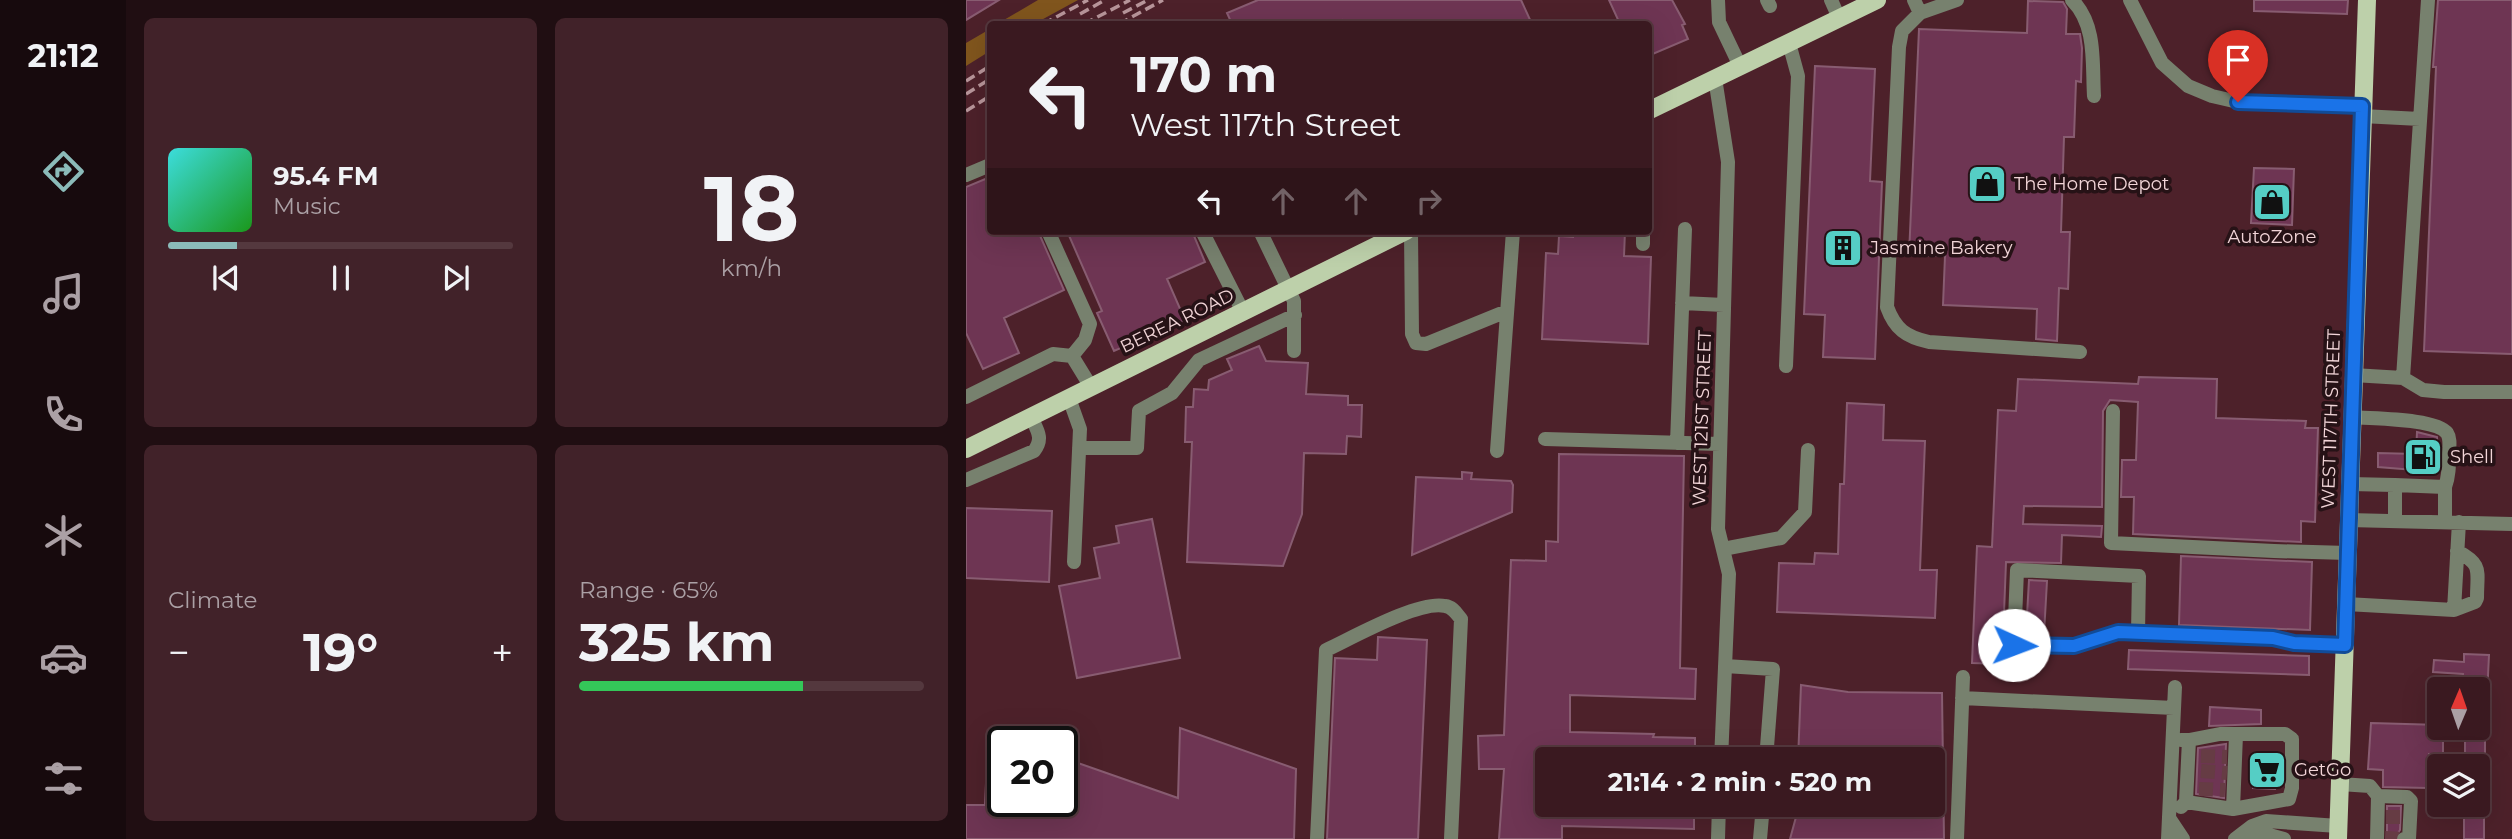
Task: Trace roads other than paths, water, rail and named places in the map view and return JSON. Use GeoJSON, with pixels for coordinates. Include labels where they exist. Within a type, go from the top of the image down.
{"type":"FeatureCollection","features":[{"type":"Feature","properties":{"kind":"main road"},"geometry":{"type":"LineString","coordinates":[[1652,109],[1877,0]]}},
{"type":"Feature","properties":{"kind":"main road","name":"WEST 117TH STREET"},"geometry":{"type":"LineString","coordinates":[[2338,832],[2367,0]]}},
{"type":"Feature","properties":{"kind":"main road","name":"BEREA ROAD"},"geometry":{"type":"LineString","coordinates":[[968,443],[1031,417],[1400,235]]}},
{"type":"Feature","properties":{"kind":"street"},"geometry":{"type":"LineString","coordinates":[[1718,0],[1719,22],[1740,66]]}},
{"type":"Feature","properties":{"kind":"street"},"geometry":{"type":"LineString","coordinates":[[1831,0],[1839,18]]}},
{"type":"Feature","properties":{"kind":"street"},"geometry":{"type":"LineString","coordinates":[[1957,0],[1917,6],[1902,31],[1899,47],[1887,307],[1892,320],[1909,337],[1929,342],[2080,352]]}},
{"type":"Feature","properties":{"kind":"street"},"geometry":{"type":"LineString","coordinates":[[2072,0],[2082,10],[2091,40],[2094,96]]}},
{"type":"Feature","properties":{"kind":"street"},"geometry":{"type":"LineString","coordinates":[[2130,0],[2162,63],[2188,86],[2212,96],[2238,102],[2362,111],[2420,120]]}},
{"type":"Feature","properties":{"kind":"street"},"geometry":{"type":"LineString","coordinates":[[2403,378],[2428,0]]}},
{"type":"Feature","properties":{"kind":"street"},"geometry":{"type":"LineString","coordinates":[[1786,366],[1798,76],[1789,43]]}},
{"type":"Feature","properties":{"kind":"street","name":"WEST 121ST STREET"},"geometry":{"type":"LineString","coordinates":[[1715,78],[1728,162],[1718,529],[1729,574],[1722,747]]}},
{"type":"Feature","properties":{"kind":"street"},"geometry":{"type":"LineString","coordinates":[[966,175],[987,166]]}},
{"type":"Feature","properties":{"kind":"street"},"geometry":{"type":"LineString","coordinates":[[1677,443],[1685,229]]}},
{"type":"Feature","properties":{"kind":"street"},"geometry":{"type":"LineString","coordinates":[[1050,235],[1090,324],[1086,340],[1072,356]]}},
{"type":"Feature","properties":{"kind":"street"},"geometry":{"type":"LineString","coordinates":[[1204,235],[1243,312]]}},
{"type":"Feature","properties":{"kind":"street"},"geometry":{"type":"LineString","coordinates":[[1263,235],[1294,301],[1294,351]]}},
{"type":"Feature","properties":{"kind":"street"},"geometry":{"type":"LineString","coordinates":[[1408,235],[1412,334],[1416,343],[1426,344],[1507,312]]}},
{"type":"Feature","properties":{"kind":"street"},"geometry":{"type":"LineString","coordinates":[[1497,451],[1513,235]]}},
{"type":"Feature","properties":{"kind":"street"},"geometry":{"type":"LineString","coordinates":[[1682,303],[1724,305]]}},
{"type":"Feature","properties":{"kind":"street"},"geometry":{"type":"LineString","coordinates":[[1079,448],[1137,448],[1139,411],[1172,393],[1199,360],[1295,315]]}},
{"type":"Feature","properties":{"kind":"street"},"geometry":{"type":"LineString","coordinates":[[966,397],[1053,354],[1072,356]]}},
{"type":"Feature","properties":{"kind":"street"},"geometry":{"type":"LineString","coordinates":[[1072,356],[1091,387]]}},
{"type":"Feature","properties":{"kind":"street"},"geometry":{"type":"LineString","coordinates":[[2353,375],[2403,378],[2423,390],[2445,393],[2512,393]]}},
{"type":"Feature","properties":{"kind":"street"},"geometry":{"type":"LineString","coordinates":[[1069,398],[1080,429],[1074,562]]}},
{"type":"Feature","properties":{"kind":"street"},"geometry":{"type":"LineString","coordinates":[[2113,411],[2110,543],[2348,553]]}},
{"type":"Feature","properties":{"kind":"street"},"geometry":{"type":"LineString","coordinates":[[966,480],[1034,451],[1040,443],[1040,436],[1031,417]]}},
{"type":"Feature","properties":{"kind":"street"},"geometry":{"type":"LineString","coordinates":[[2352,418],[2426,424],[2439,427],[2446,433],[2449,440],[2449,477],[2445,487],[2456,551],[2454,610]]}},
{"type":"Feature","properties":{"kind":"street"},"geometry":{"type":"LineString","coordinates":[[1545,439],[1720,444]]}},
{"type":"Feature","properties":{"kind":"street"},"geometry":{"type":"LineString","coordinates":[[1723,549],[1781,538],[1805,512],[1808,450]]}},
{"type":"Feature","properties":{"kind":"street"},"geometry":{"type":"LineString","coordinates":[[2350,484],[2445,487]]}},
{"type":"Feature","properties":{"kind":"street"},"geometry":{"type":"LineString","coordinates":[[2395,485],[2395,520]]}},
{"type":"Feature","properties":{"kind":"street"},"geometry":{"type":"LineString","coordinates":[[2348,520],[2512,524]]}},
{"type":"Feature","properties":{"kind":"street"},"geometry":{"type":"LineString","coordinates":[[2346,604],[2454,610],[2475,602],[2477,566],[2456,551]]}},
{"type":"Feature","properties":{"kind":"street"},"geometry":{"type":"LineString","coordinates":[[2138,633],[2139,576],[2017,570],[2014,645],[2074,646],[2118,632],[2138,633],[2273,638],[2294,643],[2345,645]]}},
{"type":"Feature","properties":{"kind":"street"},"geometry":{"type":"LineString","coordinates":[[1317,839],[1326,650],[1416,608],[1443,605],[1453,609],[1461,619],[1451,839]]}},
{"type":"Feature","properties":{"kind":"street"},"geometry":{"type":"LineString","coordinates":[[1726,666],[1773,669],[1767,747]]}},
{"type":"Feature","properties":{"kind":"street"},"geometry":{"type":"LineString","coordinates":[[1957,839],[1963,677]]}},
{"type":"Feature","properties":{"kind":"street"},"geometry":{"type":"LineString","coordinates":[[2168,839],[2175,687]]}},
{"type":"Feature","properties":{"kind":"street"},"geometry":{"type":"LineString","coordinates":[[1962,698],[2174,708]]}},
{"type":"Feature","properties":{"kind":"street"},"geometry":{"type":"LineString","coordinates":[[2173,739],[2189,740],[2220,734],[2285,734],[2292,738],[2292,788],[2289,799],[2233,809],[2191,793]]}},
{"type":"Feature","properties":{"kind":"street"},"geometry":{"type":"LineString","coordinates":[[2233,809],[2229,790],[2235,735]]}},
{"type":"Feature","properties":{"kind":"street"},"geometry":{"type":"LineString","coordinates":[[2169,816],[2191,793],[2194,764],[2189,740]]}},
{"type":"Feature","properties":{"kind":"street"},"geometry":{"type":"LineString","coordinates":[[2340,784],[2370,786],[2378,796],[2382,816],[2380,838]]}},
{"type":"Feature","properties":{"kind":"street"},"geometry":{"type":"LineString","coordinates":[[2378,796],[2407,797],[2411,801],[2407,817],[2409,839],[2404,839]]}},
{"type":"Feature","properties":{"kind":"street"},"geometry":{"type":"LineString","coordinates":[[2169,816],[2183,839]]}},
{"type":"Feature","properties":{"kind":"street"},"geometry":{"type":"LineString","coordinates":[[1718,839],[1719,817]]}},
{"type":"Feature","properties":{"kind":"street"},"geometry":{"type":"LineString","coordinates":[[1760,839],[1762,817]]}},
{"type":"Feature","properties":{"kind":"street"},"geometry":{"type":"LineString","coordinates":[[2236,838],[2252,825],[2266,821],[2338,832]]}},
{"type":"Feature","properties":{"kind":"street"},"geometry":{"type":"LineString","coordinates":[[2236,838],[2262,833],[2284,839]]}},
{"type":"Feature","properties":{"kind":"tunnel"},"geometry":{"type":"LineString","coordinates":[[2201,756],[2227,757]]}},
{"type":"Feature","properties":{"kind":"tunnel"},"geometry":{"type":"LineString","coordinates":[[2201,771],[2227,773]]}},
{"type":"Feature","properties":{"kind":"tunnel"},"geometry":{"type":"LineString","coordinates":[[2199,789],[2225,790]]}},
{"type":"Feature","properties":{"kind":"tunnel"},"geometry":{"type":"LineString","coordinates":[[2386,817],[2404,817]]}},
{"type":"Feature","properties":{"kind":"tunnel"},"geometry":{"type":"LineString","coordinates":[[2385,838],[2404,839]]}},
{"type":"Feature","properties":{"kind":"railway"},"geometry":{"type":"LineString","coordinates":[[1049,21],[1088,0]]}},
{"type":"Feature","properties":{"kind":"railway"},"geometry":{"type":"LineString","coordinates":[[1080,14],[1105,0]]}},
{"type":"Feature","properties":{"kind":"railway"},"geometry":{"type":"LineString","coordinates":[[1090,21],[1130,0]]}},
{"type":"Feature","properties":{"kind":"railway"},"geometry":{"type":"LineString","coordinates":[[1123,13],[1148,0]]}},
{"type":"Feature","properties":{"kind":"railway"},"geometry":{"type":"LineString","coordinates":[[1124,21],[1163,0]]}},
{"type":"Feature","properties":{"kind":"railway"},"geometry":{"type":"LineString","coordinates":[[966,81],[987,68]]}},
{"type":"Feature","properties":{"kind":"railway"},"geometry":{"type":"LineString","coordinates":[[966,94],[987,81]]}},
{"type":"Feature","properties":{"kind":"railway"},"geometry":{"type":"LineString","coordinates":[[966,111],[987,98]]}},
{"type":"Feature","properties":{"kind":"place","name":"The Home Depot"},"geometry":{"type":"Point","coordinates":[1987,184]}},
{"type":"Feature","properties":{"kind":"place","name":"AutoZone"},"geometry":{"type":"Point","coordinates":[2272,202]}},
{"type":"Feature","properties":{"kind":"place","name":"Jasmine Bakery"},"geometry":{"type":"Point","coordinates":[1843,248]}},
{"type":"Feature","properties":{"kind":"place","name":"Shell"},"geometry":{"type":"Point","coordinates":[2423,457]}},
{"type":"Feature","properties":{"kind":"place","name":"GetGo"},"geometry":{"type":"Point","coordinates":[2267,770]}}]}
